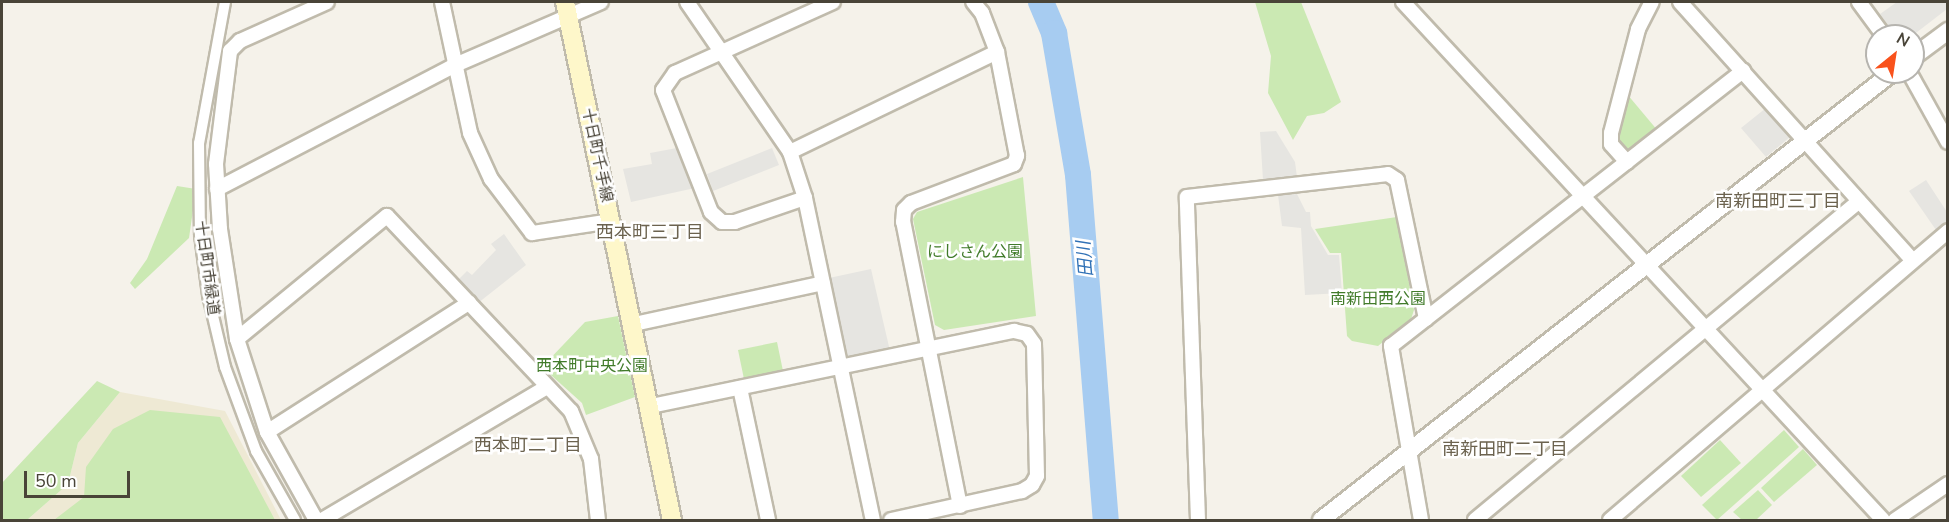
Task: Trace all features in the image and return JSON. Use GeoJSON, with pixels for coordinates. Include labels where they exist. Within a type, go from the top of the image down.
{"type":"FeatureCollection","features":[{"type":"Feature","properties":{"kind":"main road","name":"十日町千手線"},"geometry":{"type":"LineString","coordinates":[[567,9],[651,406],[672,520]]}},
{"type":"Feature","properties":{"kind":"street","name":"十日町市緑道"},"geometry":{"type":"LineString","coordinates":[[225,2],[199,143],[200,235],[208,296],[225,367],[256,451],[295,520]]}},
{"type":"Feature","properties":{"kind":"street"},"geometry":{"type":"LineString","coordinates":[[316,520],[267,432],[237,339],[217,189],[216,164],[230,51],[240,40],[327,2]]}},
{"type":"Feature","properties":{"kind":"street"},"geometry":{"type":"LineString","coordinates":[[442,2],[453,66],[470,133],[491,178],[532,233],[611,221]]}},
{"type":"Feature","properties":{"kind":"street"},"geometry":{"type":"LineString","coordinates":[[217,189],[567,9],[601,2]]}},
{"type":"Feature","properties":{"kind":"street"},"geometry":{"type":"LineString","coordinates":[[687,2],[790,152],[805,198],[873,520]]}},
{"type":"Feature","properties":{"kind":"street"},"geometry":{"type":"LineString","coordinates":[[805,198],[735,222],[722,222],[711,212],[663,90],[675,73],[832,2]]}},
{"type":"Feature","properties":{"kind":"street"},"geometry":{"type":"LineString","coordinates":[[960,506],[928,348],[904,210],[911,203],[1014,164],[1017,156],[997,52],[982,13],[973,2]]}},
{"type":"Feature","properties":{"kind":"street"},"geometry":{"type":"LineString","coordinates":[[1403,2],[1761,392],[1883,520]]}},
{"type":"Feature","properties":{"kind":"street"},"geometry":{"type":"LineString","coordinates":[[1627,162],[1611,144],[1611,133],[1638,29],[1652,2]]}},
{"type":"Feature","properties":{"kind":"street"},"geometry":{"type":"LineString","coordinates":[[1680,2],[1911,259]]}},
{"type":"Feature","properties":{"kind":"street"},"geometry":{"type":"LineString","coordinates":[[1858,2],[1875,24]]}},
{"type":"Feature","properties":{"kind":"street"},"geometry":{"type":"LineString","coordinates":[[1925,47],[1947,30]]}},
{"type":"Feature","properties":{"kind":"street"},"geometry":{"type":"LineString","coordinates":[[790,152],[997,52]]}},
{"type":"Feature","properties":{"kind":"street"},"geometry":{"type":"LineString","coordinates":[[1421,520],[1391,346],[1743,71]]}},
{"type":"Feature","properties":{"kind":"street"},"geometry":{"type":"LineString","coordinates":[[1321,520],[1877,84]]}},
{"type":"Feature","properties":{"kind":"street"},"geometry":{"type":"LineString","coordinates":[[1916,84],[1947,142]]}},
{"type":"Feature","properties":{"kind":"street"},"geometry":{"type":"LineString","coordinates":[[1198,520],[1187,197],[1388,174],[1397,180],[1426,319]]}},
{"type":"Feature","properties":{"kind":"street"},"geometry":{"type":"LineString","coordinates":[[1475,520],[1859,201]]}},
{"type":"Feature","properties":{"kind":"street"},"geometry":{"type":"LineString","coordinates":[[237,339],[387,216],[571,411],[591,459],[598,520]]}},
{"type":"Feature","properties":{"kind":"street"},"geometry":{"type":"LineString","coordinates":[[1610,520],[1761,392],[1911,259],[1947,231]]}},
{"type":"Feature","properties":{"kind":"street"},"geometry":{"type":"LineString","coordinates":[[634,324],[823,283]]}},
{"type":"Feature","properties":{"kind":"street"},"geometry":{"type":"LineString","coordinates":[[267,432],[469,303]]}},
{"type":"Feature","properties":{"kind":"street"},"geometry":{"type":"LineString","coordinates":[[651,406],[1014,331],[1026,334],[1034,344],[1037,476],[1032,485],[1022,491],[891,520]]}},
{"type":"Feature","properties":{"kind":"street"},"geometry":{"type":"LineString","coordinates":[[322,520],[547,387]]}},
{"type":"Feature","properties":{"kind":"street"},"geometry":{"type":"LineString","coordinates":[[740,388],[768,520]]}},
{"type":"Feature","properties":{"kind":"street"},"geometry":{"type":"LineString","coordinates":[[1895,520],[1947,484]]}},
{"type":"Feature","properties":{"kind":"shaded area"},"geometry":{"type":"Polygon","coordinates":[[[1897,2],[1947,2],[1947,9],[1925,26],[1925,24],[1887,24],[1880,14],[1897,2]]]}},
{"type":"Feature","properties":{"kind":"shaded area"},"geometry":{"type":"Polygon","coordinates":[[[1766,108],[1790,137],[1766,157],[1741,128],[1766,108]]]}},
{"type":"Feature","properties":{"kind":"shaded area"},"geometry":{"type":"Polygon","coordinates":[[[1276,131],[1295,162],[1297,177],[1263,180],[1260,132],[1276,131]]]}},
{"type":"Feature","properties":{"kind":"shaded area"},"geometry":{"type":"Polygon","coordinates":[[[677,148],[695,188],[631,202],[623,169],[652,164],[650,153],[677,148]]]}},
{"type":"Feature","properties":{"kind":"shaded area"},"geometry":{"type":"Polygon","coordinates":[[[772,148],[779,165],[713,191],[707,174],[772,148]]]}},
{"type":"Feature","properties":{"kind":"shaded area"},"geometry":{"type":"Polygon","coordinates":[[[1926,180],[1947,212],[1947,222],[1936,230],[1909,191],[1926,180]]]}},
{"type":"Feature","properties":{"kind":"shaded area"},"geometry":{"type":"Polygon","coordinates":[[[1297,194],[1306,212],[1310,212],[1311,226],[1328,255],[1339,255],[1342,293],[1305,295],[1301,228],[1282,226],[1278,195],[1297,194]]]}},
{"type":"Feature","properties":{"kind":"shaded area"},"geometry":{"type":"Polygon","coordinates":[[[504,234],[526,265],[478,303],[457,281],[467,271],[472,275],[496,250],[491,244],[504,234]]]}},
{"type":"Feature","properties":{"kind":"shaded area"},"geometry":{"type":"Polygon","coordinates":[[[871,269],[890,351],[848,361],[829,278],[871,269]]]}},
{"type":"Feature","properties":{"kind":"shaded area"},"geometry":{"type":"Polygon","coordinates":[[[120,392],[225,411],[281,520],[27,520],[68,484],[78,443],[120,392]]]}},
{"type":"Feature","properties":{"kind":"green space"},"geometry":{"type":"Polygon","coordinates":[[[1255,2],[1301,2],[1341,102],[1324,113],[1307,116],[1293,140],[1268,93],[1271,56],[1255,2]]]}},
{"type":"Feature","properties":{"kind":"green space"},"geometry":{"type":"Polygon","coordinates":[[[1627,94],[1658,131],[1632,150],[1626,150],[1617,140],[1627,94]]]}},
{"type":"Feature","properties":{"kind":"green space","name":"にしさん公園"},"geometry":{"type":"Polygon","coordinates":[[[1023,177],[1036,316],[944,330],[935,325],[913,219],[917,212],[1023,177]]]}},
{"type":"Feature","properties":{"kind":"green space"},"geometry":{"type":"Polygon","coordinates":[[[177,186],[196,189],[189,238],[135,289],[130,283],[147,259],[177,186]]]}},
{"type":"Feature","properties":{"kind":"green space","name":"南新田西公園"},"geometry":{"type":"Polygon","coordinates":[[[1397,217],[1414,310],[1411,319],[1378,346],[1352,341],[1347,336],[1341,253],[1330,253],[1315,229],[1397,217]]]}},
{"type":"Feature","properties":{"kind":"green space","name":"西本町中央公園"},"geometry":{"type":"Polygon","coordinates":[[[618,316],[635,397],[586,415],[582,403],[542,367],[585,322],[618,316]]]}},
{"type":"Feature","properties":{"kind":"green space"},"geometry":{"type":"Polygon","coordinates":[[[777,342],[783,371],[744,379],[738,350],[777,342]]]}},
{"type":"Feature","properties":{"kind":"green space"},"geometry":{"type":"Polygon","coordinates":[[[97,381],[120,392],[78,443],[68,484],[27,520],[2,520],[2,483],[97,381]]]}},
{"type":"Feature","properties":{"kind":"green space"},"geometry":{"type":"Polygon","coordinates":[[[150,410],[220,417],[275,520],[54,520],[84,497],[86,467],[113,429],[150,410]]]}},
{"type":"Feature","properties":{"kind":"green space"},"geometry":{"type":"Polygon","coordinates":[[[1784,430],[1799,447],[1717,520],[1702,505],[1784,430]]]}},
{"type":"Feature","properties":{"kind":"green space"},"geometry":{"type":"Polygon","coordinates":[[[1720,440],[1741,463],[1701,497],[1681,476],[1720,440]]]}},
{"type":"Feature","properties":{"kind":"green space"},"geometry":{"type":"Polygon","coordinates":[[[1803,449],[1817,465],[1774,502],[1761,488],[1803,449]]]}},
{"type":"Feature","properties":{"kind":"green space"},"geometry":{"type":"Polygon","coordinates":[[[1758,490],[1772,505],[1756,520],[1742,520],[1733,512],[1758,490]]]}},
{"type":"Feature","properties":{"kind":"waterway","name":"田川"},"geometry":{"type":"LineString","coordinates":[[1041,2],[1054,33],[1078,175],[1106,520]]}},
{"type":"Feature","properties":{"kind":"district","name":"南新田町三丁目"},"geometry":{"type":"Point","coordinates":[1778,201]}},
{"type":"Feature","properties":{"kind":"district","name":"西本町三丁目"},"geometry":{"type":"Point","coordinates":[650,232]}},
{"type":"Feature","properties":{"kind":"district","name":"西本町二丁目"},"geometry":{"type":"Point","coordinates":[528,445]}},
{"type":"Feature","properties":{"kind":"district","name":"南新田町二丁目"},"geometry":{"type":"Point","coordinates":[1505,449]}}]}
